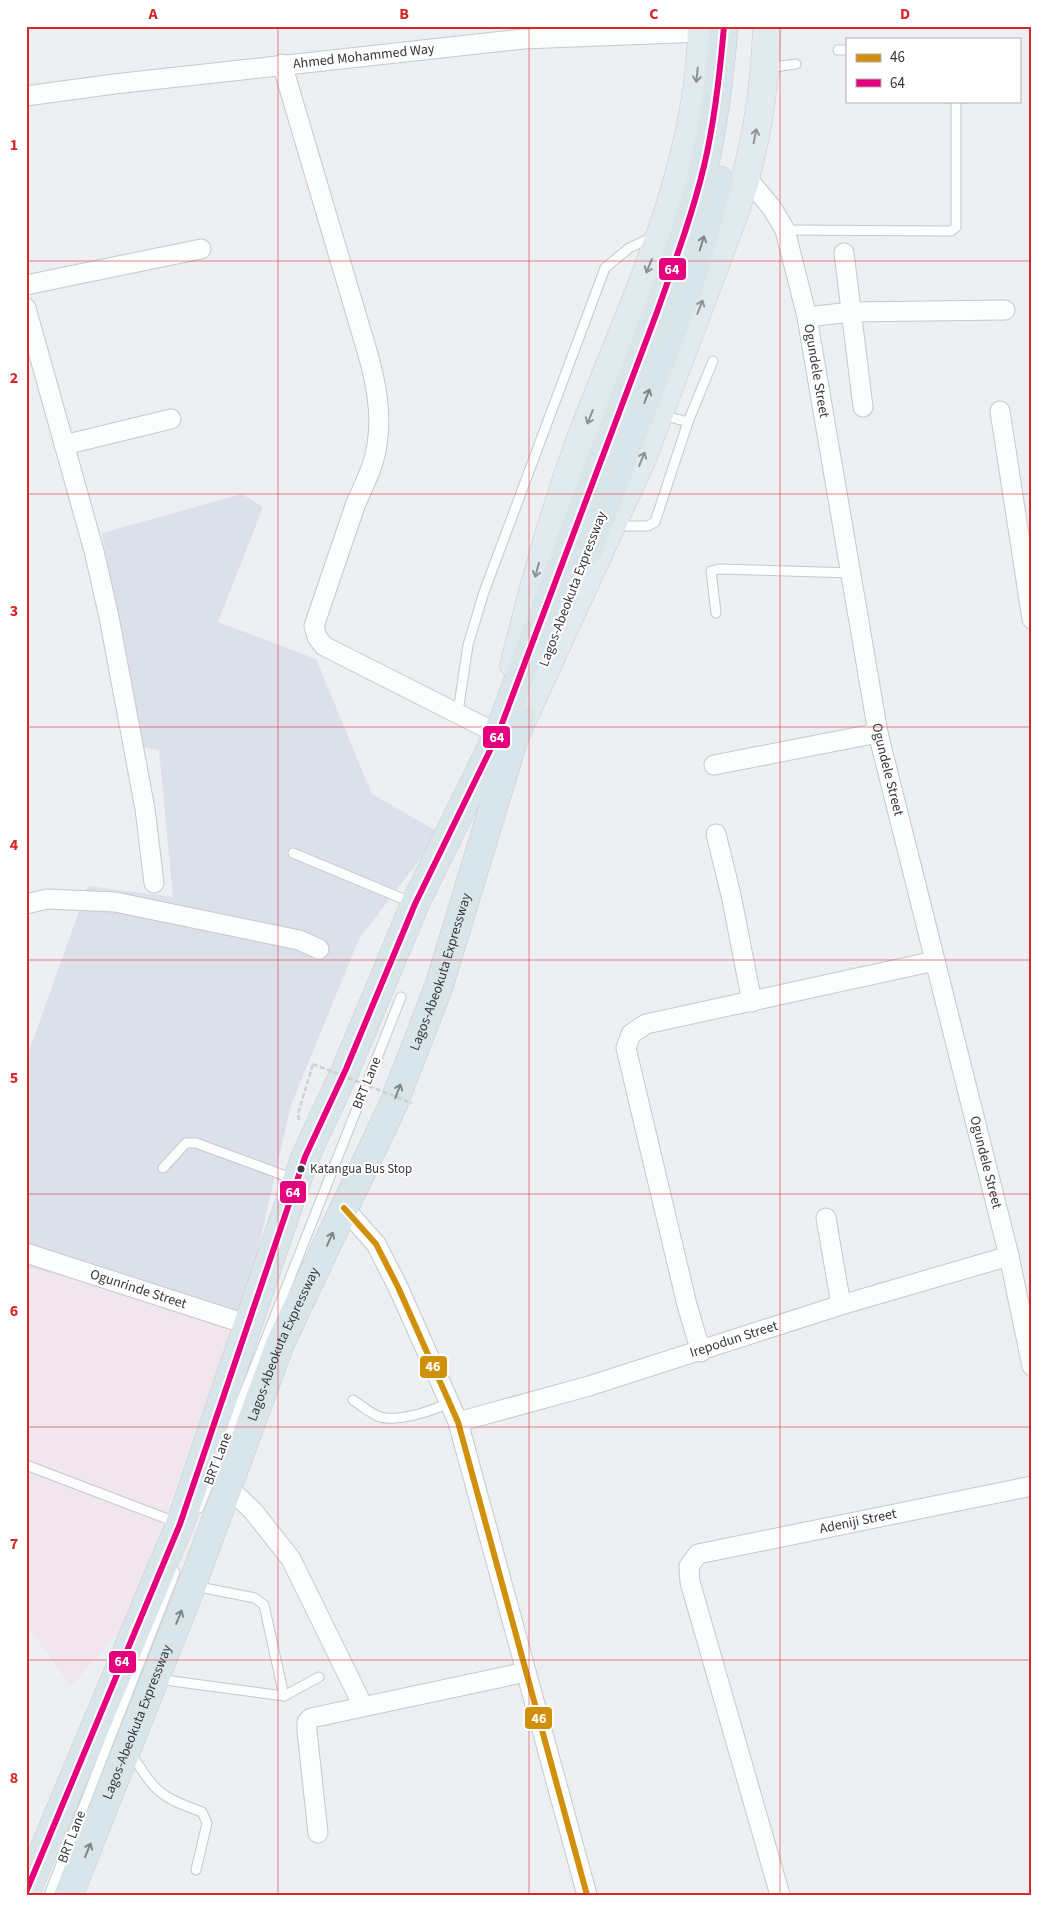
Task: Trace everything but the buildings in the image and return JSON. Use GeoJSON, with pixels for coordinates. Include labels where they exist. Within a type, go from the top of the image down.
{"type":"FeatureCollection","features":[{"type":"Feature","properties":{"kind":"highway","name":"Lagos-Abeokuta Expressway"},"geometry":{"type":"LineString","coordinates":[[26,1892],[189,1519],[248,1325],[297,1180],[415,904],[505,738],[690,284],[710,215],[731,123],[742,26]]}},
{"type":"Feature","properties":{"kind":"highway","name":"Lagos-Abeokuta Expressway"},"geometry":{"type":"LineString","coordinates":[[69,1895],[192,1585],[226,1486],[280,1344],[393,1105],[439,986],[505,738],[678,254],[704,167],[720,72],[709,28]]}},
{"type":"Feature","properties":{"kind":"main road"},"geometry":{"type":"LineString","coordinates":[[505,738],[612,526],[659,415],[715,270],[747,178],[766,68],[767,26]]}},
{"type":"Feature","properties":{"kind":"main road"},"geometry":{"type":"LineString","coordinates":[[505,738],[537,571],[552,521],[584,431],[662,233],[688,143],[709,28]]}},
{"type":"Feature","properties":{"kind":"street","name":"Ahmed Mohammed Way"},"geometry":{"type":"LineString","coordinates":[[26,96],[521,33],[709,28]]}},
{"type":"Feature","properties":{"kind":"street"},"geometry":{"type":"LineString","coordinates":[[282,64],[368,351],[375,380],[379,414],[377,446],[372,469],[356,505],[314,626],[317,637],[324,646],[458,712],[505,738]]}},
{"type":"Feature","properties":{"kind":"street","name":"Ogundele Street"},"geometry":{"type":"LineString","coordinates":[[747,178],[772,208],[785,230],[807,317],[878,732],[1009,1256],[1032,1366]]}},
{"type":"Feature","properties":{"kind":"street"},"geometry":{"type":"LineString","coordinates":[[26,285],[201,249]]}},
{"type":"Feature","properties":{"kind":"street"},"geometry":{"type":"LineString","coordinates":[[844,253],[863,407]]}},
{"type":"Feature","properties":{"kind":"street"},"geometry":{"type":"LineString","coordinates":[[26,308],[94,551],[109,617],[145,809],[154,883]]}},
{"type":"Feature","properties":{"kind":"street"},"geometry":{"type":"LineString","coordinates":[[807,317],[851,312],[1005,310]]}},
{"type":"Feature","properties":{"kind":"street"},"geometry":{"type":"LineString","coordinates":[[1000,411],[1032,619]]}},
{"type":"Feature","properties":{"kind":"street"},"geometry":{"type":"LineString","coordinates":[[64,445],[171,420]]}},
{"type":"Feature","properties":{"kind":"street"},"geometry":{"type":"LineString","coordinates":[[714,765],[878,732]]}},
{"type":"Feature","properties":{"kind":"street"},"geometry":{"type":"LineString","coordinates":[[716,834],[731,895],[752,1002]]}},
{"type":"Feature","properties":{"kind":"street"},"geometry":{"type":"LineString","coordinates":[[28,898],[115,902],[299,940],[319,949]]}},
{"type":"Feature","properties":{"kind":"street"},"geometry":{"type":"LineString","coordinates":[[701,1352],[687,1305],[626,1048],[631,1034],[646,1024],[934,961]]}},
{"type":"Feature","properties":{"kind":"street"},"geometry":{"type":"LineString","coordinates":[[344,1208],[376,1244],[398,1287],[458,1422],[587,1895]]}},
{"type":"Feature","properties":{"kind":"street"},"geometry":{"type":"LineString","coordinates":[[826,1218],[841,1305]]}},
{"type":"Feature","properties":{"kind":"street","name":"Ogunrinde Street"},"geometry":{"type":"LineString","coordinates":[[26,1253],[248,1325]]}},
{"type":"Feature","properties":{"kind":"street","name":"Irepodun Street"},"geometry":{"type":"LineString","coordinates":[[458,1422],[701,1352],[841,1305],[1009,1256]]}},
{"type":"Feature","properties":{"kind":"street"},"geometry":{"type":"LineString","coordinates":[[226,1486],[253,1511],[291,1559],[363,1706]]}},
{"type":"Feature","properties":{"kind":"street","name":"Adeniji Street"},"geometry":{"type":"LineString","coordinates":[[780,1895],[690,1582],[689,1566],[698,1554],[1032,1486]]}},
{"type":"Feature","properties":{"kind":"street"},"geometry":{"type":"LineString","coordinates":[[318,1833],[307,1722],[311,1718],[526,1672]]}},
{"type":"Feature","properties":{"kind":"lane"},"geometry":{"type":"LineString","coordinates":[[766,68],[796,64]]}},
{"type":"Feature","properties":{"kind":"lane"},"geometry":{"type":"LineString","coordinates":[[785,230],[952,231],[956,227],[956,102]]}},
{"type":"Feature","properties":{"kind":"lane"},"geometry":{"type":"LineString","coordinates":[[458,712],[468,645],[484,592],[605,268],[629,248],[662,233]]}},
{"type":"Feature","properties":{"kind":"lane"},"geometry":{"type":"LineString","coordinates":[[612,526],[648,526],[655,522],[688,422],[713,361]]}},
{"type":"Feature","properties":{"kind":"lane"},"geometry":{"type":"LineString","coordinates":[[659,415],[688,422]]}},
{"type":"Feature","properties":{"kind":"lane"},"geometry":{"type":"LineString","coordinates":[[716,613],[711,571],[719,569],[851,573]]}},
{"type":"Feature","properties":{"kind":"lane"},"geometry":{"type":"LineString","coordinates":[[293,853],[415,904]]}},
{"type":"Feature","properties":{"kind":"lane","name":"BRT Lane"},"geometry":{"type":"LineString","coordinates":[[189,1519],[401,997]]}},
{"type":"Feature","properties":{"kind":"lane"},"geometry":{"type":"LineString","coordinates":[[162,1168],[186,1143],[196,1143],[297,1180]]}},
{"type":"Feature","properties":{"kind":"lane"},"geometry":{"type":"LineString","coordinates":[[352,1400],[380,1416],[397,1417],[436,1410],[449,1402]]}},
{"type":"Feature","properties":{"kind":"lane"},"geometry":{"type":"LineString","coordinates":[[26,1465],[189,1519]]}},
{"type":"Feature","properties":{"kind":"lane","name":"BRT Lane"},"geometry":{"type":"LineString","coordinates":[[49,1895],[179,1561]]}},
{"type":"Feature","properties":{"kind":"lane"},"geometry":{"type":"LineString","coordinates":[[192,1585],[255,1598],[264,1605],[284,1696]]}},
{"type":"Feature","properties":{"kind":"lane"},"geometry":{"type":"LineString","coordinates":[[154,1678],[284,1696],[319,1677]]}},
{"type":"Feature","properties":{"kind":"lane"},"geometry":{"type":"LineString","coordinates":[[128,1750],[155,1789],[173,1802],[202,1812],[205,1816],[206,1823],[196,1870]]}},
{"type":"Feature","properties":{"kind":"path"},"geometry":{"type":"LineString","coordinates":[[298,1114],[313,1064],[412,1103]]}},
{"type":"Feature","properties":{"kind":"shaded area"},"geometry":{"type":"Polygon","coordinates":[[[242,494],[263,507],[218,622],[316,659],[372,794],[440,833],[359,939],[291,1105],[253,1272],[236,1318],[26,1267],[26,1060],[88,886],[173,897],[159,750],[137,746],[102,533],[242,494]]]}},
{"type":"Feature","properties":{"kind":"shaded area"},"geometry":{"type":"Polygon","coordinates":[[[26,1267],[236,1318],[126,1625],[71,1686],[26,1624],[26,1267]]]}},
{"type":"Feature","properties":{"kind":"transit line","name":"64"},"geometry":{"type":"LineString","coordinates":[[26,1892],[180,1524],[305,1157],[346,1069],[415,904],[498,734],[657,312],[688,222],[704,166],[717,96],[724,26]]}},
{"type":"Feature","properties":{"kind":"transit line","name":"46"},"geometry":{"type":"LineString","coordinates":[[344,1208],[376,1244],[398,1287],[458,1422],[587,1895]]}},
{"type":"Feature","properties":{"kind":"place","name":"Katangua Bus Stop"},"geometry":{"type":"Point","coordinates":[301,1169]}}]}
